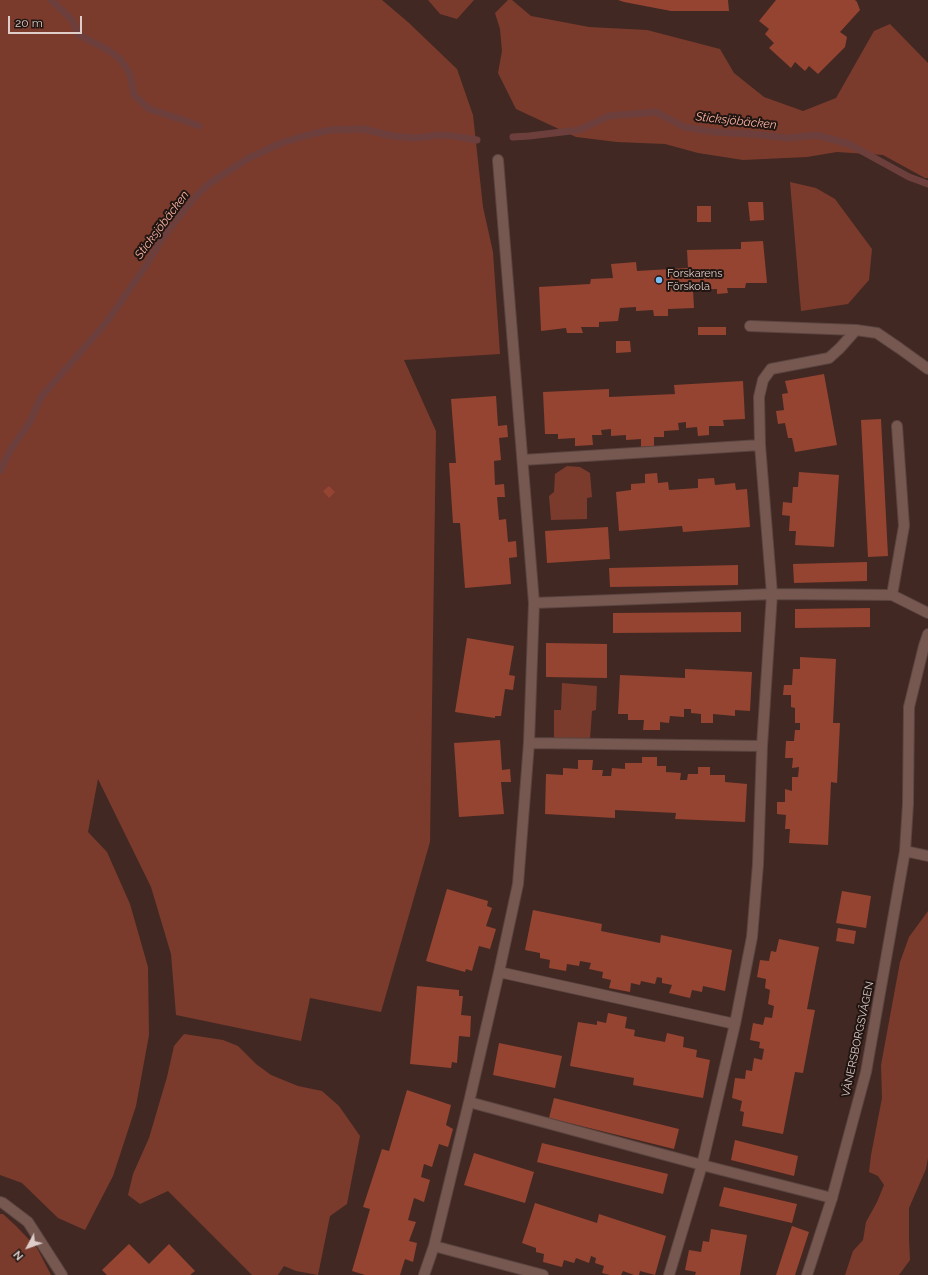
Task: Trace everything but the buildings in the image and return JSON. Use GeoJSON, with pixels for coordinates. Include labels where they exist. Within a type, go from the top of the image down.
{"type":"FeatureCollection","features":[{"type":"Feature","properties":{"kind":"street"},"geometry":{"type":"LineString","coordinates":[[424,1275],[434,1246],[469,1102],[518,884],[529,743],[534,603],[498,160]]}},
{"type":"Feature","properties":{"kind":"street"},"geometry":{"type":"LineString","coordinates":[[750,326],[856,330],[877,333],[928,369]]}},
{"type":"Feature","properties":{"kind":"street"},"geometry":{"type":"LineString","coordinates":[[669,1275],[702,1165],[735,1024],[752,937],[758,864],[762,746],[772,594],[760,445],[759,397],[763,380],[771,369],[829,358],[856,330]]}},
{"type":"Feature","properties":{"kind":"street"},"geometry":{"type":"LineString","coordinates":[[892,595],[904,526],[897,426]]}},
{"type":"Feature","properties":{"kind":"street"},"geometry":{"type":"LineString","coordinates":[[523,460],[760,445]]}},
{"type":"Feature","properties":{"kind":"street"},"geometry":{"type":"LineString","coordinates":[[534,603],[772,594],[892,595],[928,613]]}},
{"type":"Feature","properties":{"kind":"street","name":"VÄNERSBORGSVÄGEN"},"geometry":{"type":"LineString","coordinates":[[808,1275],[832,1198],[866,1072],[906,851],[909,707],[928,634]]}},
{"type":"Feature","properties":{"kind":"street"},"geometry":{"type":"LineString","coordinates":[[529,743],[762,746]]}},
{"type":"Feature","properties":{"kind":"street"},"geometry":{"type":"LineString","coordinates":[[906,851],[928,856]]}},
{"type":"Feature","properties":{"kind":"street"},"geometry":{"type":"LineString","coordinates":[[499,972],[735,1024]]}},
{"type":"Feature","properties":{"kind":"street"},"geometry":{"type":"LineString","coordinates":[[469,1102],[702,1165],[832,1198]]}},
{"type":"Feature","properties":{"kind":"street"},"geometry":{"type":"LineString","coordinates":[[0,1202],[3,1202],[28,1222],[62,1275]]}},
{"type":"Feature","properties":{"kind":"street"},"geometry":{"type":"LineString","coordinates":[[434,1246],[543,1275]]}},
{"type":"Feature","properties":{"kind":"shaded area"},"geometry":{"type":"Polygon","coordinates":[[[0,0],[382,0],[409,23],[457,69],[473,115],[483,207],[493,252],[500,354],[404,360],[436,431],[430,842],[381,1012],[310,998],[301,1041],[176,1015],[171,954],[151,887],[98,779],[88,832],[107,852],[130,904],[148,967],[149,1035],[136,1106],[113,1176],[85,1230],[58,1218],[22,1183],[0,1175],[0,0]]]}},
{"type":"Feature","properties":{"kind":"shaded area"},"geometry":{"type":"Polygon","coordinates":[[[428,0],[474,0],[457,19],[440,14],[428,0]]]}},
{"type":"Feature","properties":{"kind":"shaded area"},"geometry":{"type":"Polygon","coordinates":[[[508,0],[512,0],[531,16],[589,27],[647,30],[720,49],[734,73],[764,97],[803,111],[836,98],[874,31],[890,24],[928,63],[928,178],[925,178],[883,155],[837,152],[807,157],[743,160],[698,153],[665,144],[617,142],[576,137],[516,109],[498,73],[502,51],[500,29],[495,13],[508,0]]]}},
{"type":"Feature","properties":{"kind":"shaded area"},"geometry":{"type":"Polygon","coordinates":[[[790,182],[816,188],[835,199],[872,249],[869,280],[848,304],[801,311],[790,182]]]}},
{"type":"Feature","properties":{"kind":"shaded area"},"geometry":{"type":"Polygon","coordinates":[[[567,466],[580,467],[590,473],[592,497],[587,498],[587,519],[551,520],[549,496],[554,492],[555,474],[567,466]]]}},
{"type":"Feature","properties":{"kind":"shaded area"},"geometry":{"type":"Polygon","coordinates":[[[562,683],[597,686],[596,710],[592,711],[590,739],[554,738],[554,710],[561,710],[562,683]]]}},
{"type":"Feature","properties":{"kind":"shaded area"},"geometry":{"type":"Polygon","coordinates":[[[928,911],[928,1158],[926,1169],[909,1208],[910,1260],[899,1275],[845,1275],[853,1251],[863,1240],[866,1222],[884,1185],[878,1176],[869,1172],[882,1098],[881,1065],[900,962],[909,937],[928,911]]]}},
{"type":"Feature","properties":{"kind":"shaded area"},"geometry":{"type":"Polygon","coordinates":[[[184,1034],[223,1040],[238,1046],[256,1064],[271,1075],[298,1086],[322,1091],[339,1106],[360,1136],[347,1204],[330,1216],[318,1275],[296,1271],[284,1266],[278,1275],[252,1275],[168,1191],[140,1204],[128,1195],[133,1174],[149,1138],[167,1077],[174,1046],[184,1034]]]}},
{"type":"Feature","properties":{"kind":"shaded area"},"geometry":{"type":"Polygon","coordinates":[[[0,1214],[3,1214],[37,1248],[51,1275],[0,1275],[0,1214]]]}},
{"type":"Feature","properties":{"kind":"waterway"},"geometry":{"type":"LineString","coordinates":[[51,0],[72,20],[79,35],[108,50],[120,59],[130,74],[134,95],[149,109],[199,126]]}},
{"type":"Feature","properties":{"kind":"waterway","name":"Sticksjöbäcken"},"geometry":{"type":"LineString","coordinates":[[513,137],[579,130],[609,116],[656,112],[684,127],[714,132],[788,138],[816,135],[849,144],[909,177],[928,184]]}},
{"type":"Feature","properties":{"kind":"waterway","name":"Sticksjöbäcken"},"geometry":{"type":"LineString","coordinates":[[0,471],[11,449],[30,422],[41,397],[106,323],[147,264],[163,237],[193,199],[210,183],[249,158],[281,143],[330,130],[363,129],[392,136],[416,138],[440,135],[477,140]]}},
{"type":"Feature","properties":{"kind":"place","name":"Forskarens Förskola"},"geometry":{"type":"Point","coordinates":[659,280]}}]}
